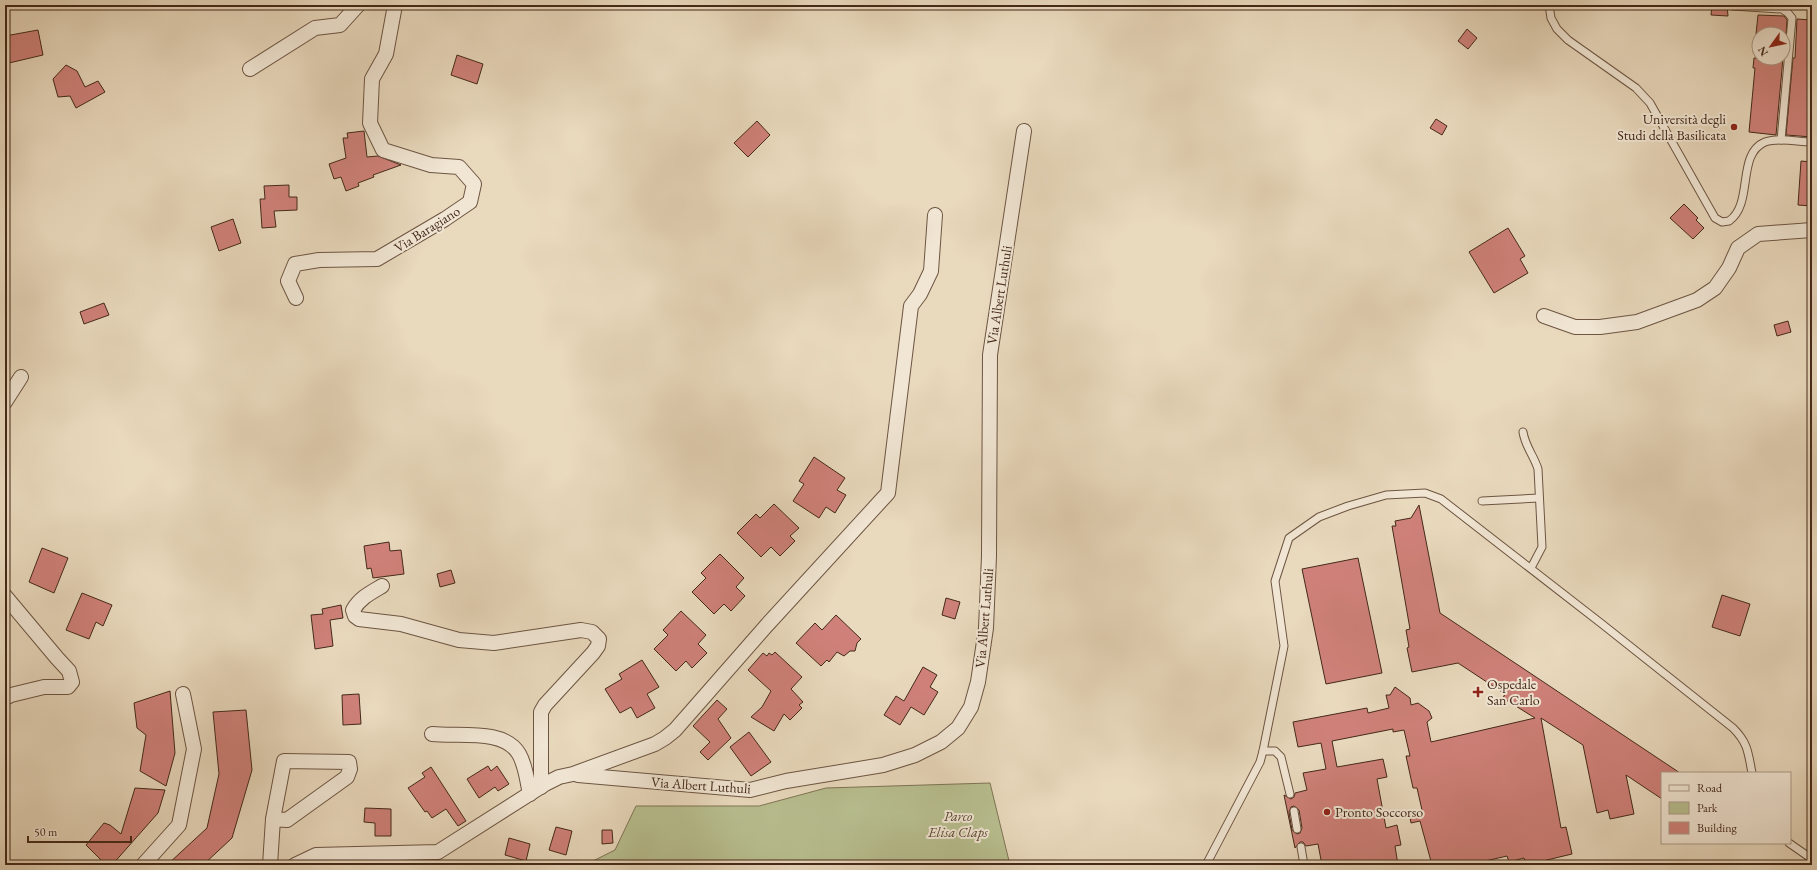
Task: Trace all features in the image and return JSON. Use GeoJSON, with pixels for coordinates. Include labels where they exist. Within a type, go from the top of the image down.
{"type":"FeatureCollection","features":[{"type":"Feature","properties":{"kind":"street"},"geometry":{"type":"LineString","coordinates":[[250,69],[315,28],[340,25],[358,5]]}},
{"type":"Feature","properties":{"kind":"street","name":"Via Baragiano"},"geometry":{"type":"LineString","coordinates":[[296,298],[288,280],[295,264],[319,260],[377,259],[446,219],[470,202],[474,184],[459,167],[431,165],[383,150],[370,123],[372,79],[386,54],[395,5]]}},
{"type":"Feature","properties":{"kind":"street","name":"Via Albert Luthuli"},"geometry":{"type":"LineString","coordinates":[[573,774],[750,790],[786,781],[883,765],[922,751],[941,742],[958,728],[971,707],[978,682],[986,628],[989,556],[990,354],[1024,131]]}},
{"type":"Feature","properties":{"kind":"street","name":"Via Albert Luthuli"},"geometry":{"type":"LineString","coordinates":[[295,865],[316,855],[438,852],[535,790],[559,777],[573,774],[655,744],[675,730],[767,625],[888,493],[911,306],[920,294],[931,271],[935,215]]}},
{"type":"Feature","properties":{"kind":"street"},"geometry":{"type":"LineString","coordinates":[[1544,316],[1575,327],[1600,327],[1637,322],[1697,300],[1716,288],[1729,268],[1738,248],[1758,234],[1812,230]]}},
{"type":"Feature","properties":{"kind":"street"},"geometry":{"type":"LineString","coordinates":[[5,402],[21,377]]}},
{"type":"Feature","properties":{"kind":"street"},"geometry":{"type":"LineString","coordinates":[[382,586],[364,596],[356,604],[353,610],[355,616],[359,619],[402,624],[459,640],[494,643],[581,630],[592,632],[599,639],[598,646],[593,653],[545,705],[542,712],[535,790]]}},
{"type":"Feature","properties":{"kind":"street"},"geometry":{"type":"LineString","coordinates":[[5,596],[52,653],[70,671],[72,682],[68,687],[44,687],[11,695],[5,698]]}},
{"type":"Feature","properties":{"kind":"street"},"geometry":{"type":"LineString","coordinates":[[143,865],[179,824],[194,749],[183,694]]}},
{"type":"Feature","properties":{"kind":"street"},"geometry":{"type":"LineString","coordinates":[[432,734],[449,736],[491,736],[504,740],[513,747],[519,755],[535,790]]}},
{"type":"Feature","properties":{"kind":"street"},"geometry":{"type":"LineString","coordinates":[[270,865],[273,819],[284,761],[349,762],[350,769],[347,777],[287,820],[273,819]]}},
{"type":"Feature","properties":{"kind":"lane"},"geometry":{"type":"LineString","coordinates":[[1549,5],[1551,18],[1557,29],[1568,40],[1636,88],[1650,103],[1715,218],[1719,221],[1729,221],[1737,213],[1748,166],[1754,152],[1765,143],[1782,140],[1812,142]]}},
{"type":"Feature","properties":{"kind":"lane"},"geometry":{"type":"LineString","coordinates":[[1732,6],[1770,6],[1782,9],[1792,18],[1782,140]]}},
{"type":"Feature","properties":{"kind":"lane"},"geometry":{"type":"LineString","coordinates":[[1523,432],[1527,447],[1534,457],[1538,469],[1542,547],[1530,568]]}},
{"type":"Feature","properties":{"kind":"lane"},"geometry":{"type":"LineString","coordinates":[[1206,865],[1260,762],[1263,751],[1284,646],[1275,581],[1289,538],[1319,517],[1386,495],[1425,493],[1441,499],[1733,728],[1744,739],[1752,772]]}},
{"type":"Feature","properties":{"kind":"lane"},"geometry":{"type":"LineString","coordinates":[[1482,501],[1539,498]]}},
{"type":"Feature","properties":{"kind":"lane"},"geometry":{"type":"LineString","coordinates":[[1263,751],[1275,751],[1281,757],[1290,794]]}},
{"type":"Feature","properties":{"kind":"lane"},"geometry":{"type":"LineString","coordinates":[[1294,811],[1297,829]]}},
{"type":"Feature","properties":{"kind":"lane"},"geometry":{"type":"LineString","coordinates":[[1790,844],[1812,859]]}},
{"type":"Feature","properties":{"kind":"lane"},"geometry":{"type":"LineString","coordinates":[[1301,847],[1304,865]]}},
{"type":"Feature","properties":{"kind":"green space","name":"Parco Elisa Claps"},"geometry":{"type":"Polygon","coordinates":[[[990,783],[1010,865],[585,865],[615,850],[636,806],[759,806],[826,788],[990,783]]]}},
{"type":"Feature","properties":{"kind":"building"},"geometry":{"type":"Polygon","coordinates":[[[1712,5],[1727,5],[1728,16],[1711,15],[1712,5]]]}},
{"type":"Feature","properties":{"kind":"building"},"geometry":{"type":"Polygon","coordinates":[[[1758,15],[1784,16],[1787,20],[1787,26],[1757,26],[1758,15]]]}},
{"type":"Feature","properties":{"kind":"building"},"geometry":{"type":"Polygon","coordinates":[[[1797,19],[1812,20],[1812,137],[1786,135],[1793,58],[1795,58],[1797,19]]]}},
{"type":"Feature","properties":{"kind":"building"},"geometry":{"type":"Polygon","coordinates":[[[1467,29],[1477,38],[1468,49],[1458,41],[1467,29]]]}},
{"type":"Feature","properties":{"kind":"building"},"geometry":{"type":"Polygon","coordinates":[[[38,30],[43,55],[9,63],[5,36],[38,30]]]}},
{"type":"Feature","properties":{"kind":"building"},"geometry":{"type":"Polygon","coordinates":[[[457,55],[483,64],[477,84],[451,75],[457,55]]]}},
{"type":"Feature","properties":{"kind":"building"},"geometry":{"type":"Polygon","coordinates":[[[66,65],[77,71],[85,87],[98,81],[105,92],[76,108],[70,96],[58,97],[53,79],[66,65]]]}},
{"type":"Feature","properties":{"kind":"building"},"geometry":{"type":"Polygon","coordinates":[[[1753,66],[1782,66],[1776,135],[1749,132],[1755,68],[1753,68],[1753,66]]]}},
{"type":"Feature","properties":{"kind":"building"},"geometry":{"type":"Polygon","coordinates":[[[1436,119],[1447,126],[1442,135],[1430,128],[1436,119]]]}},
{"type":"Feature","properties":{"kind":"building"},"geometry":{"type":"Polygon","coordinates":[[[757,121],[770,135],[748,157],[734,143],[757,121]]]}},
{"type":"Feature","properties":{"kind":"building"},"geometry":{"type":"Polygon","coordinates":[[[364,131],[367,157],[378,156],[401,165],[373,175],[374,177],[358,183],[359,186],[346,191],[341,177],[334,179],[329,164],[346,158],[343,138],[348,138],[347,133],[364,131]]]}},
{"type":"Feature","properties":{"kind":"building"},"geometry":{"type":"Polygon","coordinates":[[[1801,161],[1812,162],[1812,206],[1798,205],[1801,161]]]}},
{"type":"Feature","properties":{"kind":"building"},"geometry":{"type":"Polygon","coordinates":[[[289,185],[289,197],[297,197],[297,210],[274,211],[276,227],[262,228],[260,199],[265,199],[264,186],[289,185]]]}},
{"type":"Feature","properties":{"kind":"building"},"geometry":{"type":"Polygon","coordinates":[[[1684,204],[1698,218],[1696,220],[1704,228],[1693,239],[1670,218],[1684,204]]]}},
{"type":"Feature","properties":{"kind":"building"},"geometry":{"type":"Polygon","coordinates":[[[233,219],[241,243],[219,251],[211,227],[233,219]]]}},
{"type":"Feature","properties":{"kind":"building"},"geometry":{"type":"Polygon","coordinates":[[[1508,228],[1525,256],[1520,259],[1528,273],[1494,293],[1469,252],[1508,228]]]}},
{"type":"Feature","properties":{"kind":"building"},"geometry":{"type":"Polygon","coordinates":[[[104,303],[109,315],[84,324],[80,312],[104,303]]]}},
{"type":"Feature","properties":{"kind":"building"},"geometry":{"type":"Polygon","coordinates":[[[1788,321],[1791,332],[1777,336],[1774,325],[1788,321]]]}},
{"type":"Feature","properties":{"kind":"building"},"geometry":{"type":"Polygon","coordinates":[[[814,457],[845,478],[837,490],[846,495],[835,513],[826,507],[819,518],[793,501],[804,484],[799,481],[814,457]]]}},
{"type":"Feature","properties":{"kind":"building"},"geometry":{"type":"Polygon","coordinates":[[[774,504],[799,528],[790,536],[795,541],[780,556],[771,547],[761,557],[737,533],[756,514],[760,518],[774,504]]]}},
{"type":"Feature","properties":{"kind":"building"},"geometry":{"type":"Polygon","coordinates":[[[1419,505],[1440,613],[1678,772],[1661,772],[1661,798],[1626,775],[1634,814],[1610,819],[1608,810],[1597,813],[1583,745],[1541,718],[1561,828],[1566,827],[1572,854],[1526,865],[1524,858],[1509,862],[1507,856],[1468,865],[1432,865],[1420,821],[1411,823],[1409,812],[1422,810],[1417,788],[1413,788],[1406,756],[1410,756],[1404,730],[1393,732],[1393,729],[1332,741],[1337,767],[1383,759],[1387,777],[1377,779],[1386,828],[1397,825],[1401,845],[1395,846],[1398,865],[1322,865],[1318,844],[1306,846],[1303,842],[1300,842],[1295,848],[1284,795],[1291,799],[1294,797],[1295,793],[1307,790],[1303,773],[1326,769],[1321,743],[1298,747],[1293,722],[1367,708],[1368,713],[1389,708],[1386,695],[1390,695],[1395,687],[1410,698],[1411,705],[1418,703],[1429,711],[1432,718],[1427,722],[1431,742],[1535,718],[1503,698],[1505,694],[1458,663],[1412,672],[1407,648],[1409,647],[1406,630],[1410,629],[1392,526],[1396,526],[1395,521],[1411,518],[1419,505]],[[1294,806],[1291,807],[1289,812],[1292,830],[1297,834],[1300,833],[1302,828],[1299,810],[1294,806]]]}},
{"type":"Feature","properties":{"kind":"building"},"geometry":{"type":"Polygon","coordinates":[[[389,542],[390,551],[401,550],[404,574],[373,578],[371,568],[367,569],[364,546],[389,542]]]}},
{"type":"Feature","properties":{"kind":"building"},"geometry":{"type":"Polygon","coordinates":[[[42,548],[68,558],[54,593],[29,582],[42,548]]]}},
{"type":"Feature","properties":{"kind":"building"},"geometry":{"type":"Polygon","coordinates":[[[720,554],[744,578],[736,587],[745,596],[731,611],[724,604],[714,614],[692,592],[706,578],[701,573],[720,554]]]}},
{"type":"Feature","properties":{"kind":"building"},"geometry":{"type":"Polygon","coordinates":[[[1358,558],[1382,673],[1326,684],[1302,569],[1358,558]]]}},
{"type":"Feature","properties":{"kind":"building"},"geometry":{"type":"Polygon","coordinates":[[[451,570],[455,583],[440,587],[437,574],[451,570]]]}},
{"type":"Feature","properties":{"kind":"building"},"geometry":{"type":"Polygon","coordinates":[[[82,593],[112,605],[103,626],[96,622],[89,639],[66,630],[82,593]]]}},
{"type":"Feature","properties":{"kind":"building"},"geometry":{"type":"Polygon","coordinates":[[[1722,595],[1750,604],[1740,636],[1712,627],[1722,595]]]}},
{"type":"Feature","properties":{"kind":"building"},"geometry":{"type":"Polygon","coordinates":[[[946,598],[960,602],[955,619],[942,615],[946,598]]]}},
{"type":"Feature","properties":{"kind":"building"},"geometry":{"type":"Polygon","coordinates":[[[341,605],[343,618],[330,620],[333,646],[315,649],[311,615],[323,614],[322,609],[341,605]]]}},
{"type":"Feature","properties":{"kind":"building"},"geometry":{"type":"Polygon","coordinates":[[[681,611],[706,635],[698,644],[707,653],[692,668],[686,661],[676,671],[654,649],[668,635],[663,630],[681,611]]]}},
{"type":"Feature","properties":{"kind":"building"},"geometry":{"type":"Polygon","coordinates":[[[836,615],[861,639],[857,643],[855,651],[850,651],[844,656],[837,652],[829,662],[827,660],[821,666],[796,643],[815,623],[822,630],[836,615]]]}},
{"type":"Feature","properties":{"kind":"building"},"geometry":{"type":"Polygon","coordinates":[[[775,652],[802,677],[791,689],[803,702],[799,705],[802,708],[790,720],[784,714],[774,731],[751,717],[762,707],[771,691],[748,670],[763,653],[767,656],[769,653],[772,655],[775,652]]]}},
{"type":"Feature","properties":{"kind":"building"},"geometry":{"type":"Polygon","coordinates":[[[642,660],[659,687],[647,694],[655,708],[637,718],[631,707],[620,713],[605,689],[622,679],[619,674],[642,660]]]}},
{"type":"Feature","properties":{"kind":"building"},"geometry":{"type":"Polygon","coordinates":[[[923,667],[937,675],[930,687],[938,692],[924,715],[911,707],[900,725],[884,715],[896,696],[904,701],[923,667]]]}},
{"type":"Feature","properties":{"kind":"building"},"geometry":{"type":"Polygon","coordinates":[[[170,691],[175,753],[166,786],[140,771],[146,735],[137,728],[134,703],[170,691]]]}},
{"type":"Feature","properties":{"kind":"building"},"geometry":{"type":"Polygon","coordinates":[[[359,694],[361,724],[343,725],[342,695],[359,694]]]}},
{"type":"Feature","properties":{"kind":"building"},"geometry":{"type":"Polygon","coordinates":[[[717,700],[727,709],[718,719],[731,738],[708,760],[700,752],[710,742],[693,726],[717,700]]]}},
{"type":"Feature","properties":{"kind":"building"},"geometry":{"type":"Polygon","coordinates":[[[246,710],[252,770],[232,838],[203,865],[167,865],[207,828],[219,774],[213,712],[246,710]]]}},
{"type":"Feature","properties":{"kind":"building"},"geometry":{"type":"Polygon","coordinates":[[[749,732],[771,762],[751,776],[730,747],[749,732]]]}},
{"type":"Feature","properties":{"kind":"building"},"geometry":{"type":"Polygon","coordinates":[[[488,766],[491,771],[497,766],[509,784],[498,791],[495,787],[479,798],[467,779],[488,766]]]}},
{"type":"Feature","properties":{"kind":"building"},"geometry":{"type":"Polygon","coordinates":[[[431,767],[466,821],[458,826],[446,809],[432,818],[427,811],[425,812],[408,788],[425,777],[422,773],[431,767]]]}},
{"type":"Feature","properties":{"kind":"building"},"geometry":{"type":"Polygon","coordinates":[[[135,788],[165,790],[158,813],[112,865],[106,865],[86,845],[104,823],[110,825],[121,834],[135,788]]]}},
{"type":"Feature","properties":{"kind":"building"},"geometry":{"type":"Polygon","coordinates":[[[365,808],[391,809],[391,836],[375,836],[375,823],[364,822],[365,808]]]}},
{"type":"Feature","properties":{"kind":"building"},"geometry":{"type":"Polygon","coordinates":[[[556,827],[572,831],[566,855],[549,850],[556,827]]]}},
{"type":"Feature","properties":{"kind":"building"},"geometry":{"type":"Polygon","coordinates":[[[602,830],[612,830],[613,843],[602,844],[602,830]]]}},
{"type":"Feature","properties":{"kind":"building"},"geometry":{"type":"Polygon","coordinates":[[[509,838],[530,844],[526,861],[505,855],[509,838]]]}},
{"type":"Feature","properties":{"kind":"place","name":"Università degli Studi della Basilicata"},"geometry":{"type":"Point","coordinates":[1734,127]}},
{"type":"Feature","properties":{"kind":"place","name":"Ospedale San Carlo"},"geometry":{"type":"Point","coordinates":[1478,692]}},
{"type":"Feature","properties":{"kind":"place","name":"Pronto Soccorso"},"geometry":{"type":"Point","coordinates":[1327,812]}}]}
